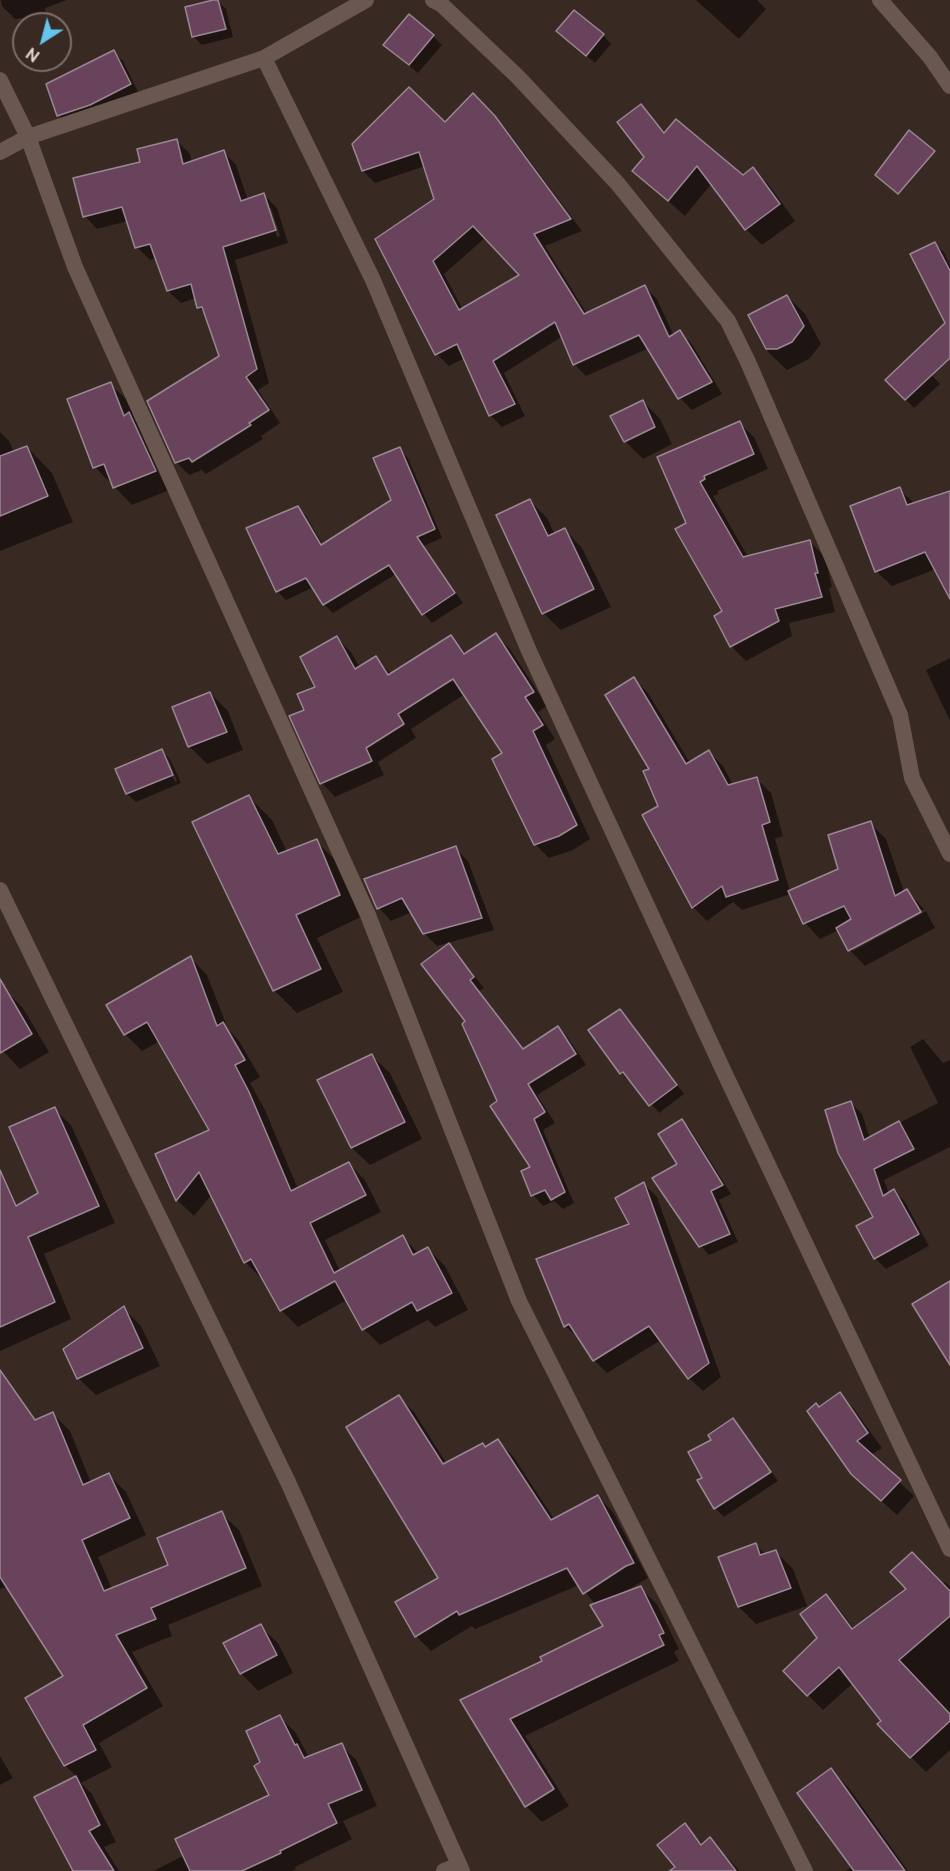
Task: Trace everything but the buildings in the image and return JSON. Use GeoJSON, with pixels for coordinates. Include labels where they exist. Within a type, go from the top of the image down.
{"type":"FeatureCollection","features":[{"type":"Feature","properties":{"kind":"street"},"geometry":{"type":"LineString","coordinates":[[0,152],[28,137],[264,58],[366,0]]}},
{"type":"Feature","properties":{"kind":"street"},"geometry":{"type":"LineString","coordinates":[[433,0],[441,4],[518,77],[610,176],[728,321],[748,362],[900,715],[912,778],[950,854]]}},
{"type":"Feature","properties":{"kind":"street"},"geometry":{"type":"LineString","coordinates":[[880,0],[930,57],[950,86]]}},
{"type":"Feature","properties":{"kind":"street"},"geometry":{"type":"LineString","coordinates":[[264,58],[373,280],[529,651],[720,1063],[950,1549]]}},
{"type":"Feature","properties":{"kind":"street"},"geometry":{"type":"LineString","coordinates":[[0,80],[28,137],[75,267],[368,915],[519,1301],[805,1871]]}},
{"type":"Feature","properties":{"kind":"street"},"geometry":{"type":"LineString","coordinates":[[0,890],[288,1482],[455,1869]]}}]}
